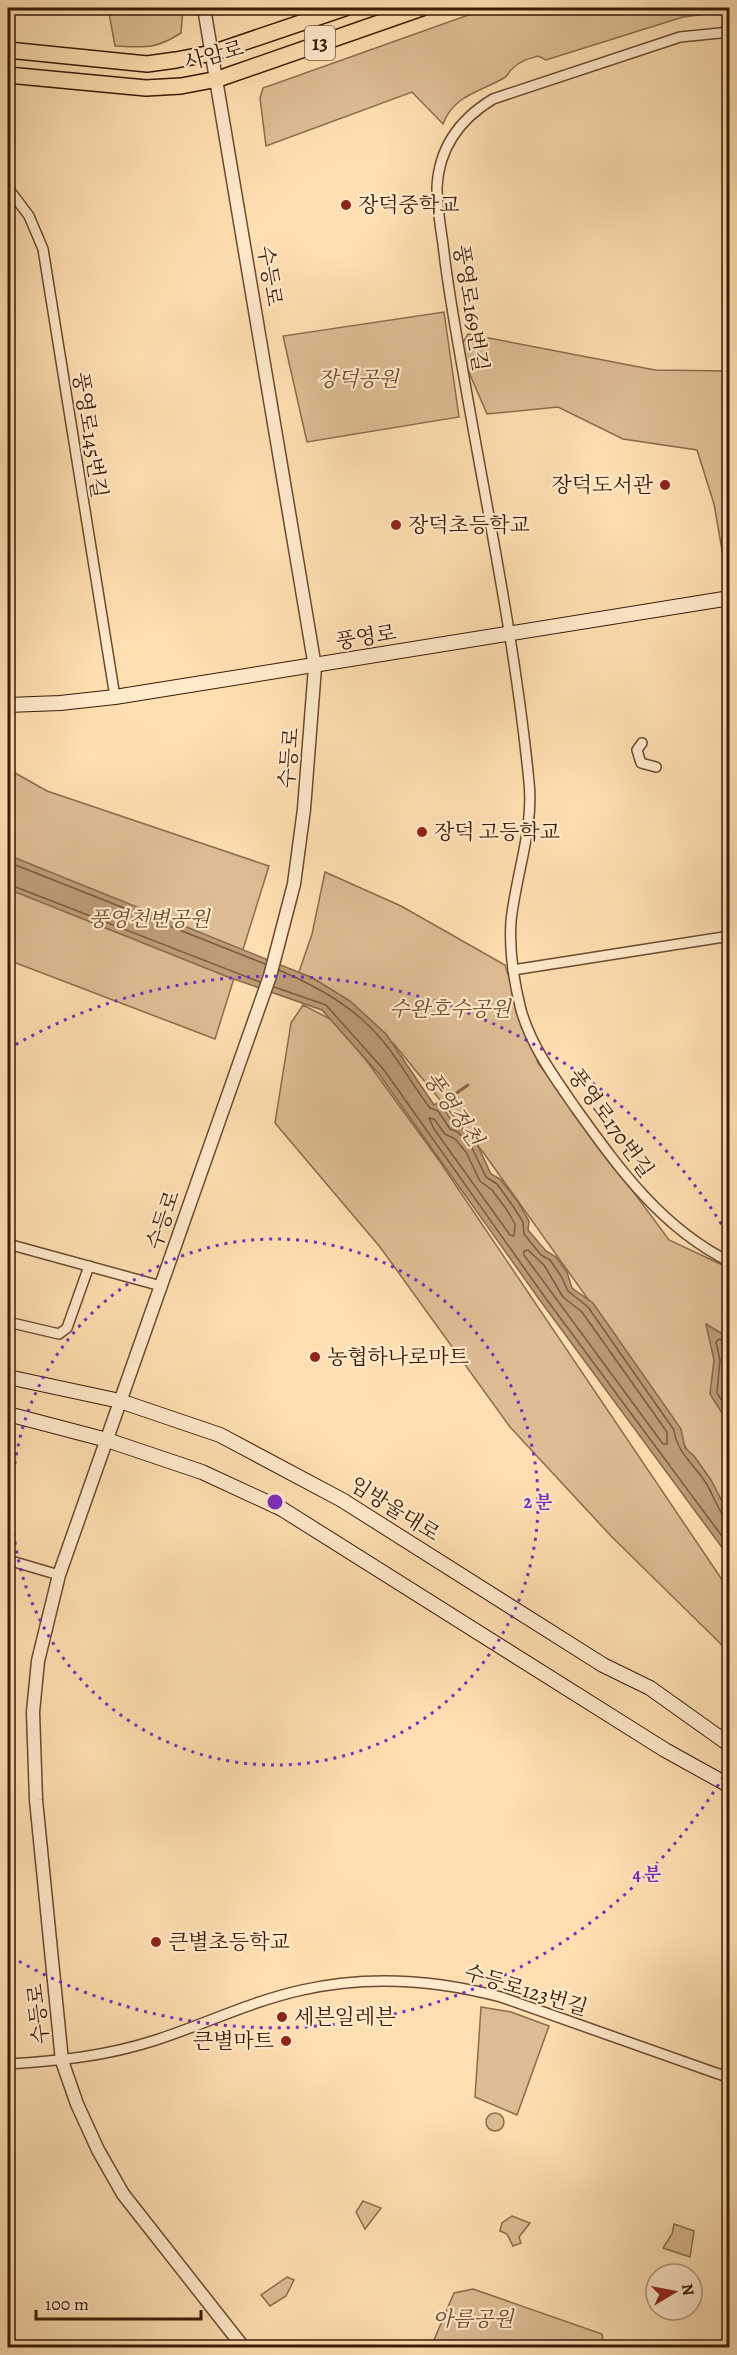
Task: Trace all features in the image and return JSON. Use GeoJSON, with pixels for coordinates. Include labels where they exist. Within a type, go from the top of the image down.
{"type":"FeatureCollection","features":[{"type":"Feature","properties":{"kind":"main road","name":"사암로"},"geometry":{"type":"LineString","coordinates":[[8,50],[147,64],[212,53],[345,8]]}},
{"type":"Feature","properties":{"kind":"main road","name":"사암로"},"geometry":{"type":"LineString","coordinates":[[8,75],[146,88],[181,86],[218,79],[422,8]]}},
{"type":"Feature","properties":{"kind":"main road","name":"풍영로"},"geometry":{"type":"LineString","coordinates":[[8,705],[60,704],[115,698],[729,598]]}},
{"type":"Feature","properties":{"kind":"main road","name":"임방울대로"},"geometry":{"type":"LineString","coordinates":[[8,1377],[120,1401],[220,1435],[342,1500],[603,1665],[650,1688],[729,1745]]}},
{"type":"Feature","properties":{"kind":"main road"},"geometry":{"type":"LineString","coordinates":[[8,1414],[107,1440],[202,1472],[282,1509],[665,1750],[729,1786]]}},
{"type":"Feature","properties":{"kind":"street","name":"수등로"},"geometry":{"type":"LineString","coordinates":[[204,8],[218,79],[315,667],[304,809],[287,914],[270,976],[59,1575],[38,1660],[33,1712],[36,1800],[62,2061],[81,2113],[123,2194],[244,2348]]}},
{"type":"Feature","properties":{"kind":"street","name":"풍영로169번길"},"geometry":{"type":"LineString","coordinates":[[508,635],[450,297],[438,205],[438,173],[441,160],[454,132],[484,104],[508,93],[680,37],[729,32]]}},
{"type":"Feature","properties":{"kind":"street","name":"풍영로145번길"},"geometry":{"type":"LineString","coordinates":[[8,188],[29,216],[43,249],[115,698]]}},
{"type":"Feature","properties":{"kind":"street","name":"풍영로170번길"},"geometry":{"type":"LineString","coordinates":[[508,635],[530,784],[528,827],[511,921],[513,970],[522,1011],[546,1066],[636,1190],[677,1227],[729,1262]]}},
{"type":"Feature","properties":{"kind":"street"},"geometry":{"type":"LineString","coordinates":[[642,743],[637,750],[641,763],[656,767]]}},
{"type":"Feature","properties":{"kind":"street"},"geometry":{"type":"LineString","coordinates":[[513,970],[729,936]]}},
{"type":"Feature","properties":{"kind":"street"},"geometry":{"type":"LineString","coordinates":[[8,1244],[161,1286]]}},
{"type":"Feature","properties":{"kind":"street"},"geometry":{"type":"LineString","coordinates":[[8,1322],[59,1334],[67,1328],[89,1266]]}},
{"type":"Feature","properties":{"kind":"street"},"geometry":{"type":"LineString","coordinates":[[8,1487],[8,1499]]}},
{"type":"Feature","properties":{"kind":"street"},"geometry":{"type":"LineString","coordinates":[[8,1560],[59,1575]]}},
{"type":"Feature","properties":{"kind":"street","name":"수등로123번길"},"geometry":{"type":"LineString","coordinates":[[8,2064],[62,2061],[153,2041],[278,1996],[320,1987],[390,1981],[466,1988],[501,1997],[729,2078]]}},
{"type":"Feature","properties":{"kind":"green space"},"geometry":{"type":"Polygon","coordinates":[[[108,8],[183,8],[181,33],[156,45],[115,46],[108,8]]]}},
{"type":"Feature","properties":{"kind":"green space"},"geometry":{"type":"Polygon","coordinates":[[[488,8],[724,8],[722,12],[683,17],[546,60],[538,56],[524,60],[504,78],[461,100],[448,114],[443,124],[412,92],[266,146],[260,98],[263,88],[488,8]]]}},
{"type":"Feature","properties":{"kind":"green space","name":"장덕공원"},"geometry":{"type":"Polygon","coordinates":[[[444,312],[459,417],[307,442],[283,336],[444,312]]]}},
{"type":"Feature","properties":{"kind":"green space","name":"장덕공원"},"geometry":{"type":"Polygon","coordinates":[[[468,334],[655,370],[729,371],[729,578],[727,579],[714,504],[697,450],[623,439],[558,407],[487,414],[459,349],[468,334]]]}},
{"type":"Feature","properties":{"kind":"green space","name":"풍영천변공원"},"geometry":{"type":"Polygon","coordinates":[[[8,769],[47,791],[269,866],[215,1039],[8,960],[8,769]]]}},
{"type":"Feature","properties":{"kind":"green space","name":"수완호수공원"},"geometry":{"type":"Polygon","coordinates":[[[325,872],[401,906],[505,965],[538,1063],[669,1240],[729,1268],[729,1515],[615,1337],[483,1152],[393,1043],[299,972],[312,934],[325,872]]]}},
{"type":"Feature","properties":{"kind":"green space","name":"수완호수공원"},"geometry":{"type":"Polygon","coordinates":[[[303,1005],[332,1020],[366,1060],[438,1159],[729,1590],[729,1652],[611,1536],[510,1427],[380,1247],[275,1123],[291,1023],[303,1005]]]}},
{"type":"Feature","properties":{"kind":"green space"},"geometry":{"type":"Polygon","coordinates":[[[481,2007],[511,2012],[549,2026],[517,2115],[475,2097],[481,2007]]]}},
{"type":"Feature","properties":{"kind":"green space"},"geometry":{"type":"Polygon","coordinates":[[[491,2113],[499,2113],[504,2118],[502,2129],[491,2131],[486,2126],[486,2118],[491,2113]]]}},
{"type":"Feature","properties":{"kind":"green space"},"geometry":{"type":"Polygon","coordinates":[[[363,2201],[381,2208],[365,2229],[356,2212],[363,2201]]]}},
{"type":"Feature","properties":{"kind":"green space"},"geometry":{"type":"Polygon","coordinates":[[[512,2216],[530,2223],[519,2237],[521,2243],[513,2246],[507,2234],[500,2231],[502,2223],[512,2216]]]}},
{"type":"Feature","properties":{"kind":"green space"},"geometry":{"type":"Polygon","coordinates":[[[674,2224],[694,2231],[690,2257],[663,2248],[672,2234],[674,2224]]]}},
{"type":"Feature","properties":{"kind":"green space"},"geometry":{"type":"Polygon","coordinates":[[[287,2277],[294,2280],[286,2296],[270,2306],[261,2295],[287,2277]]]}},
{"type":"Feature","properties":{"kind":"green space","name":"아름공원"},"geometry":{"type":"Polygon","coordinates":[[[473,2289],[602,2334],[604,2347],[431,2347],[454,2293],[473,2289]]]}},
{"type":"Feature","properties":{"kind":"water","name":"풍영정천"},"geometry":{"type":"Polygon","coordinates":[[[8,855],[313,978],[350,1001],[386,1034],[434,1105],[439,1102],[455,1125],[461,1126],[477,1144],[491,1174],[500,1179],[518,1202],[529,1221],[528,1230],[546,1251],[556,1257],[567,1272],[572,1288],[593,1303],[681,1429],[685,1448],[694,1456],[711,1480],[729,1515],[729,1557],[539,1299],[379,1074],[322,1010],[228,977],[8,889],[8,855]]]}},
{"type":"Feature","properties":{"kind":"water"},"geometry":{"type":"Polygon","coordinates":[[[706,1324],[729,1338],[729,1424],[710,1394],[714,1360],[706,1324]]]}},
{"type":"Feature","properties":{"kind":"waterway"},"geometry":{"type":"LineString","coordinates":[[438,1106],[468,1085]]}},
{"type":"Feature","properties":{"kind":"place","name":"장덕중학교"},"geometry":{"type":"Point","coordinates":[346,205]}},
{"type":"Feature","properties":{"kind":"place","name":"장덕도서관"},"geometry":{"type":"Point","coordinates":[665,485]}},
{"type":"Feature","properties":{"kind":"place","name":"장덕초등학교"},"geometry":{"type":"Point","coordinates":[396,525]}},
{"type":"Feature","properties":{"kind":"place","name":"장덕 고등학교"},"geometry":{"type":"Point","coordinates":[422,832]}},
{"type":"Feature","properties":{"kind":"place","name":"농협하나로마트"},"geometry":{"type":"Point","coordinates":[315,1357]}},
{"type":"Feature","properties":{"kind":"place","name":"큰별초등학교"},"geometry":{"type":"Point","coordinates":[156,1942]}},
{"type":"Feature","properties":{"kind":"place","name":"세븐일레븐"},"geometry":{"type":"Point","coordinates":[282,2017]}},
{"type":"Feature","properties":{"kind":"place","name":"큰별마트"},"geometry":{"type":"Point","coordinates":[286,2041]}}]}
